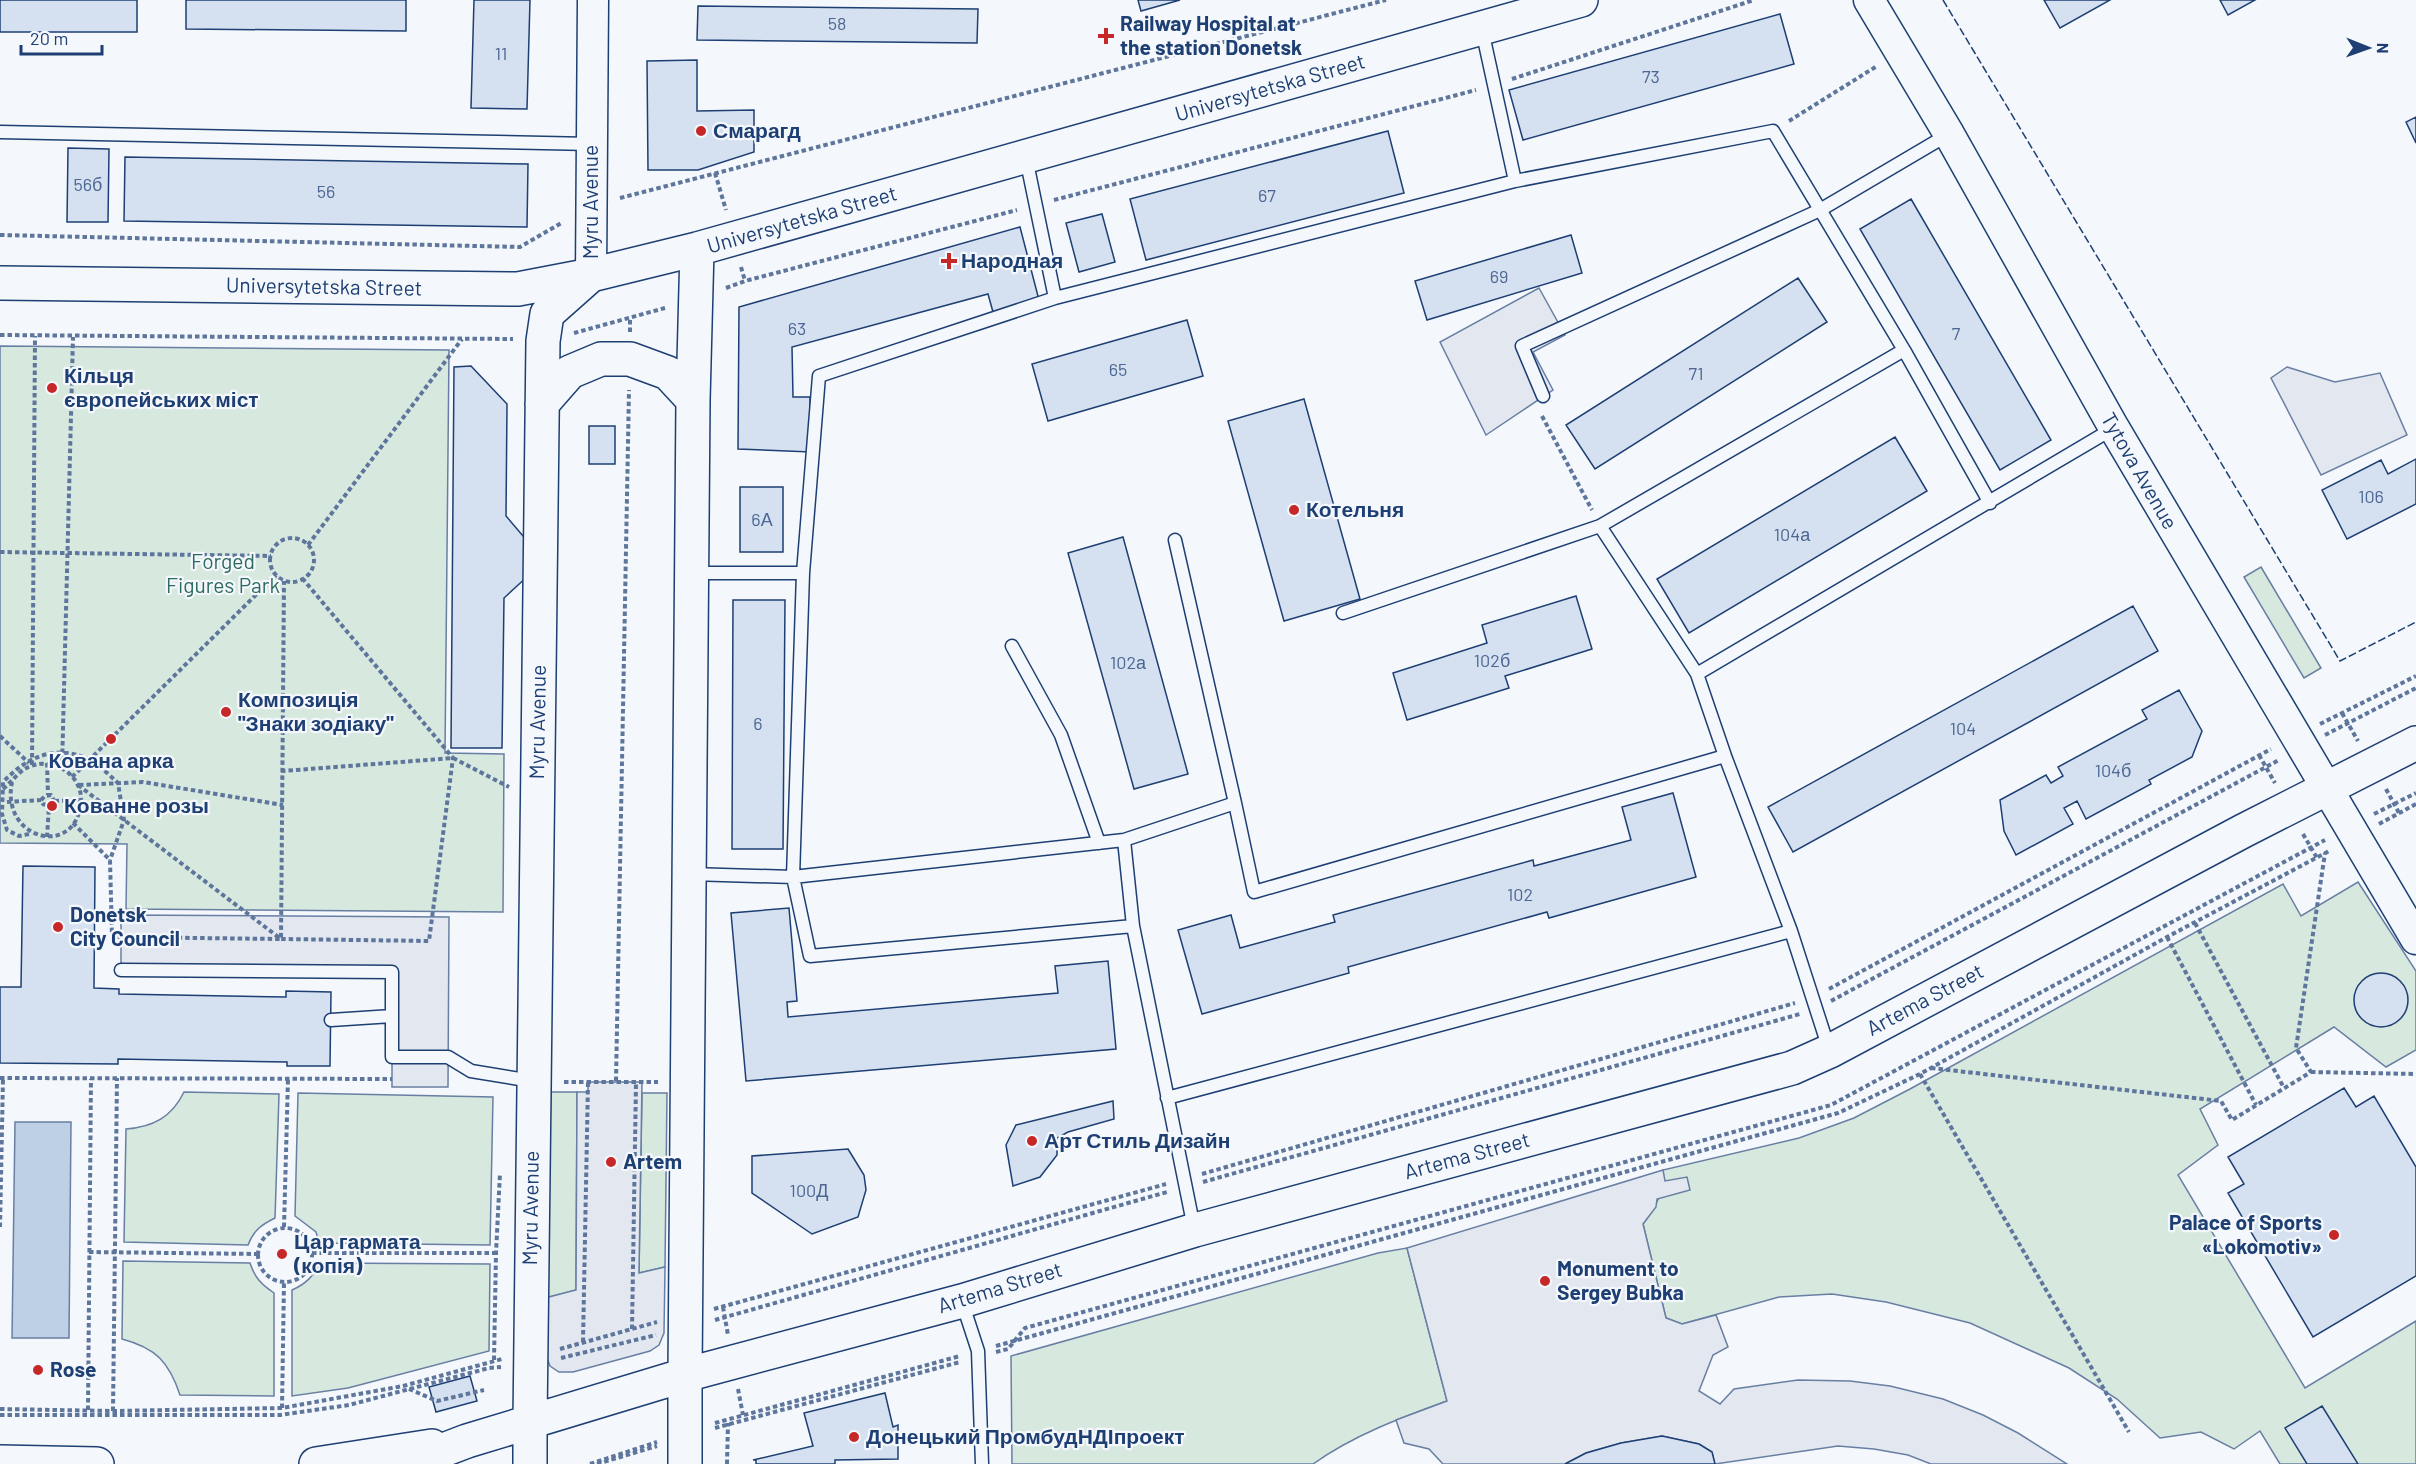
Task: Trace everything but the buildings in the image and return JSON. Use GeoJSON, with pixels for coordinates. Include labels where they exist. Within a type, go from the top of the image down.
{"type":"FeatureCollection","features":[{"type":"Feature","properties":{"kind":"main road","name":"Universytetska Street"},"geometry":{"type":"LineString","coordinates":[[0,283],[518,289],[591,275],[697,249],[1581,0]]}},
{"type":"Feature","properties":{"kind":"main road"},"geometry":{"type":"LineString","coordinates":[[685,1464],[684,1322],[693,400],[697,249]]}},
{"type":"Feature","properties":{"kind":"main road","name":"Myru Avenue"},"geometry":{"type":"LineString","coordinates":[[530,1464],[543,341],[547,314],[591,275]]}},
{"type":"Feature","properties":{"kind":"main road"},"geometry":{"type":"LineString","coordinates":[[542,404],[570,372],[602,359],[630,359],[668,373],[693,400]]}},
{"type":"Feature","properties":{"kind":"main road","name":"Artema Street"},"geometry":{"type":"LineString","coordinates":[[407,1464],[466,1441],[685,1375],[962,1301],[1195,1230],[1792,1068],[1830,1051],[2416,742]]}},
{"type":"Feature","properties":{"kind":"main road","name":"Artema Street"},"geometry":{"type":"LineString","coordinates":[[316,1464],[466,1441]]}},
{"type":"Feature","properties":{"kind":"main road"},"geometry":{"type":"LineString","coordinates":[[0,1462],[97,1464]]}},
{"type":"Feature","properties":{"kind":"street","name":"Myru Avenue"},"geometry":{"type":"LineString","coordinates":[[591,275],[593,0]]}},
{"type":"Feature","properties":{"kind":"street","name":"Tytova Avenue"},"geometry":{"type":"LineString","coordinates":[[1869,0],[1948,134],[2114,428],[2416,939]]}},
{"type":"Feature","properties":{"kind":"lane"},"geometry":{"type":"LineString","coordinates":[[1482,29],[1515,181]]}},
{"type":"Feature","properties":{"kind":"lane"},"geometry":{"type":"LineString","coordinates":[[1133,926],[810,956],[793,877],[803,573],[819,376],[1055,298],[1515,181],[1773,130],[1904,350],[1990,503]]}},
{"type":"Feature","properties":{"kind":"lane"},"geometry":{"type":"LineString","coordinates":[[0,132],[591,144]]}},
{"type":"Feature","properties":{"kind":"lane"},"geometry":{"type":"LineString","coordinates":[[1544,396],[1522,346],[1820,210],[1948,134]]}},
{"type":"Feature","properties":{"kind":"lane"},"geometry":{"type":"LineString","coordinates":[[1026,157],[1055,298]]}},
{"type":"Feature","properties":{"kind":"lane"},"geometry":{"type":"LineString","coordinates":[[1343,613],[1600,526],[1904,350]]}},
{"type":"Feature","properties":{"kind":"lane"},"geometry":{"type":"LineString","coordinates":[[1697,674],[2114,428]]}},
{"type":"Feature","properties":{"kind":"lane"},"geometry":{"type":"LineString","coordinates":[[1600,526],[1697,674],[1725,756],[1791,931],[1830,1051]]}},
{"type":"Feature","properties":{"kind":"lane"},"geometry":{"type":"LineString","coordinates":[[1175,540],[1254,892],[1725,756]]}},
{"type":"Feature","properties":{"kind":"lane"},"geometry":{"type":"LineString","coordinates":[[692,573],[803,573]]}},
{"type":"Feature","properties":{"kind":"lane"},"geometry":{"type":"LineString","coordinates":[[1012,646],[1061,735],[1099,843]]}},
{"type":"Feature","properties":{"kind":"lane"},"geometry":{"type":"LineString","coordinates":[[689,874],[793,877],[1124,840],[1235,803]]}},
{"type":"Feature","properties":{"kind":"lane"},"geometry":{"type":"LineString","coordinates":[[1124,840],[1133,926],[1195,1230]]}},
{"type":"Feature","properties":{"kind":"lane"},"geometry":{"type":"LineString","coordinates":[[1167,1098],[1791,931]]}},
{"type":"Feature","properties":{"kind":"lane"},"geometry":{"type":"LineString","coordinates":[[121,970],[392,972],[392,1057],[448,1057],[471,1071],[533,1082]]}},
{"type":"Feature","properties":{"kind":"lane"},"geometry":{"type":"LineString","coordinates":[[331,1020],[392,1016]]}},
{"type":"Feature","properties":{"kind":"lane"},"geometry":{"type":"LineString","coordinates":[[962,1301],[978,1351],[982,1464]]}},
{"type":"Feature","properties":{"kind":"path"},"geometry":{"type":"LineString","coordinates":[[0,235],[520,247],[590,206],[1386,0]]}},
{"type":"Feature","properties":{"kind":"path"},"geometry":{"type":"LineString","coordinates":[[1773,130],[1901,52]]}},
{"type":"Feature","properties":{"kind":"path"},"geometry":{"type":"LineString","coordinates":[[616,1082],[630,317]]}},
{"type":"Feature","properties":{"kind":"path"},"geometry":{"type":"LineString","coordinates":[[0,335],[35,336],[31,762],[1,790]]}},
{"type":"Feature","properties":{"kind":"path"},"geometry":{"type":"LineString","coordinates":[[62,768],[73,336]]}},
{"type":"Feature","properties":{"kind":"path"},"geometry":{"type":"LineString","coordinates":[[308,545],[462,339]]}},
{"type":"Feature","properties":{"kind":"path"},"geometry":{"type":"LineString","coordinates":[[1544,396],[1536,404],[1600,526]]}},
{"type":"Feature","properties":{"kind":"path"},"geometry":{"type":"LineString","coordinates":[[290,538],[299,539],[308,545],[313,554],[314,564],[311,572],[303,579],[292,582],[284,581],[276,575],[271,567],[273,549],[290,538]]}},
{"type":"Feature","properties":{"kind":"path"},"geometry":{"type":"LineString","coordinates":[[0,552],[271,556]]}},
{"type":"Feature","properties":{"kind":"path"},"geometry":{"type":"LineString","coordinates":[[72,777],[276,575]]}},
{"type":"Feature","properties":{"kind":"path"},"geometry":{"type":"LineString","coordinates":[[303,579],[453,758],[513,789]]}},
{"type":"Feature","properties":{"kind":"path"},"geometry":{"type":"LineString","coordinates":[[281,939],[284,581]]}},
{"type":"Feature","properties":{"kind":"path"},"geometry":{"type":"LineString","coordinates":[[0,1415],[280,1415],[349,1405],[489,1368],[684,1322],[1185,1183],[1814,1004],[2300,742],[2416,676]]}},
{"type":"Feature","properties":{"kind":"path"},"geometry":{"type":"LineString","coordinates":[[0,1408],[113,1411],[282,1408],[403,1386],[494,1360],[530,1360],[583,1342],[632,1329],[684,1322],[723,1307],[1185,1183],[1814,1004],[2300,742],[2416,688]]}},
{"type":"Feature","properties":{"kind":"path"},"geometry":{"type":"LineString","coordinates":[[0,736],[31,762],[62,768],[78,785],[281,939]]}},
{"type":"Feature","properties":{"kind":"path"},"geometry":{"type":"LineString","coordinates":[[78,785],[81,800],[77,817],[64,832],[46,837],[29,834],[19,836],[7,830],[2,814],[2,782],[31,762],[63,751],[90,760],[118,783],[124,820],[110,860],[112,938],[429,941],[453,758]]}},
{"type":"Feature","properties":{"kind":"path"},"geometry":{"type":"LineString","coordinates":[[283,771],[453,758]]}},
{"type":"Feature","properties":{"kind":"path"},"geometry":{"type":"LineString","coordinates":[[46,764],[48,795]]}},
{"type":"Feature","properties":{"kind":"path"},"geometry":{"type":"LineString","coordinates":[[2,782],[12,782]]}},
{"type":"Feature","properties":{"kind":"path"},"geometry":{"type":"LineString","coordinates":[[12,782],[7,802],[11,816],[15,824],[29,834]]}},
{"type":"Feature","properties":{"kind":"path"},"geometry":{"type":"LineString","coordinates":[[78,785],[142,782],[283,805]]}},
{"type":"Feature","properties":{"kind":"path"},"geometry":{"type":"LineString","coordinates":[[7,802],[41,800],[48,795]]}},
{"type":"Feature","properties":{"kind":"path"},"geometry":{"type":"LineString","coordinates":[[48,795],[51,795],[54,801]]}},
{"type":"Feature","properties":{"kind":"path"},"geometry":{"type":"LineString","coordinates":[[41,800],[43,804],[49,806]]}},
{"type":"Feature","properties":{"kind":"path"},"geometry":{"type":"LineString","coordinates":[[46,837],[49,806],[54,801],[81,800]]}},
{"type":"Feature","properties":{"kind":"path"},"geometry":{"type":"LineString","coordinates":[[73,823],[110,860]]}},
{"type":"Feature","properties":{"kind":"path"},"geometry":{"type":"LineString","coordinates":[[2311,1072],[2296,1048],[2325,853]]}},
{"type":"Feature","properties":{"kind":"path"},"geometry":{"type":"LineString","coordinates":[[2195,923],[2284,1088]]}},
{"type":"Feature","properties":{"kind":"path"},"geometry":{"type":"LineString","coordinates":[[2167,937],[2256,1105]]}},
{"type":"Feature","properties":{"kind":"path"},"geometry":{"type":"LineString","coordinates":[[0,1227],[2,1078],[392,1079],[392,1057]]}},
{"type":"Feature","properties":{"kind":"path"},"geometry":{"type":"LineString","coordinates":[[1930,1068],[2221,1101],[2232,1120],[2311,1072],[2416,1074]]}},
{"type":"Feature","properties":{"kind":"path"},"geometry":{"type":"LineString","coordinates":[[1920,1074],[2129,1432]]}},
{"type":"Feature","properties":{"kind":"path"},"geometry":{"type":"LineString","coordinates":[[113,1411],[117,1078]]}},
{"type":"Feature","properties":{"kind":"path"},"geometry":{"type":"LineString","coordinates":[[88,1410],[91,1079]]}},
{"type":"Feature","properties":{"kind":"path"},"geometry":{"type":"LineString","coordinates":[[284,1227],[288,1079]]}},
{"type":"Feature","properties":{"kind":"path"},"geometry":{"type":"LineString","coordinates":[[533,1082],[687,1082]]}},
{"type":"Feature","properties":{"kind":"path"},"geometry":{"type":"LineString","coordinates":[[583,1342],[588,1082]]}},
{"type":"Feature","properties":{"kind":"path"},"geometry":{"type":"LineString","coordinates":[[632,1329],[636,1082]]}},
{"type":"Feature","properties":{"kind":"path"},"geometry":{"type":"LineString","coordinates":[[284,1227],[295,1229],[303,1234],[312,1253],[310,1265],[305,1273],[296,1279],[284,1282],[277,1281],[266,1274],[258,1254],[260,1243],[265,1236],[275,1229],[284,1227]]}},
{"type":"Feature","properties":{"kind":"path"},"geometry":{"type":"LineString","coordinates":[[90,1252],[258,1254]]}},
{"type":"Feature","properties":{"kind":"path"},"geometry":{"type":"LineString","coordinates":[[312,1253],[496,1253]]}},
{"type":"Feature","properties":{"kind":"path"},"geometry":{"type":"LineString","coordinates":[[282,1408],[284,1282]]}},
{"type":"Feature","properties":{"kind":"path"},"geometry":{"type":"LineString","coordinates":[[403,1386],[437,1401],[484,1390]]}},
{"type":"Feature","properties":{"kind":"path"},"geometry":{"type":"LineString","coordinates":[[727,1464],[728,1419]]}},
{"type":"Feature","properties":{"kind":"green space","name":"Forged Figures Park"},"geometry":{"type":"Polygon","coordinates":[[[0,346],[449,350],[445,753],[504,754],[503,912],[126,909],[127,844],[0,843],[0,346]]]}},
{"type":"Feature","properties":{"kind":"green space"},"geometry":{"type":"Polygon","coordinates":[[[2261,567],[2321,668],[2304,678],[2244,577],[2261,567]]]}},
{"type":"Feature","properties":{"kind":"green space"},"geometry":{"type":"Polygon","coordinates":[[[2358,882],[2416,971],[2416,1050],[2386,1067],[2334,1027],[2200,1109],[2218,1145],[2178,1175],[2305,1388],[2416,1321],[2416,1464],[2280,1464],[2260,1431],[2234,1449],[2201,1432],[2160,1438],[2117,1399],[2069,1368],[1970,1323],[1886,1302],[1832,1294],[1779,1297],[1682,1324],[1666,1318],[1643,1224],[1661,1192],[1663,1170],[1799,1138],[1854,1118],[2283,884],[2301,916],[2358,882]]]}},
{"type":"Feature","properties":{"kind":"green space"},"geometry":{"type":"Polygon","coordinates":[[[184,1092],[279,1094],[275,1218],[258,1228],[248,1245],[124,1242],[126,1129],[145,1126],[161,1119],[174,1108],[184,1092]]]}},
{"type":"Feature","properties":{"kind":"green space"},"geometry":{"type":"Polygon","coordinates":[[[551,1092],[577,1092],[576,1290],[545,1298],[551,1092]]]}},
{"type":"Feature","properties":{"kind":"green space"},"geometry":{"type":"Polygon","coordinates":[[[298,1093],[493,1097],[490,1245],[319,1243],[316,1232],[295,1216],[298,1093]]]}},
{"type":"Feature","properties":{"kind":"green space"},"geometry":{"type":"Polygon","coordinates":[[[642,1093],[667,1093],[665,1267],[639,1273],[642,1093]]]}},
{"type":"Feature","properties":{"kind":"green space"},"geometry":{"type":"Polygon","coordinates":[[[1407,1248],[1447,1401],[1361,1436],[1313,1464],[1012,1464],[1011,1356],[1378,1253],[1407,1248]]]}},
{"type":"Feature","properties":{"kind":"green space"},"geometry":{"type":"Polygon","coordinates":[[[123,1261],[250,1263],[259,1280],[274,1293],[274,1396],[180,1395],[176,1383],[160,1358],[144,1347],[122,1339],[123,1261]]]}},
{"type":"Feature","properties":{"kind":"green space"},"geometry":{"type":"Polygon","coordinates":[[[321,1263],[490,1264],[489,1351],[348,1388],[292,1396],[292,1290],[309,1279],[321,1263]]]}},
{"type":"Feature","properties":{"kind":"shaded area"},"geometry":{"type":"Polygon","coordinates":[[[1539,288],[1565,335],[1533,352],[1553,390],[1486,435],[1440,342],[1539,288]]]}},
{"type":"Feature","properties":{"kind":"shaded area"},"geometry":{"type":"Polygon","coordinates":[[[2287,367],[2335,382],[2380,373],[2407,435],[2321,475],[2271,378],[2287,367]]]}},
{"type":"Feature","properties":{"kind":"shaded area"},"geometry":{"type":"Polygon","coordinates":[[[121,915],[449,917],[448,1087],[392,1087],[392,973],[121,970],[121,915]]]}},
{"type":"Feature","properties":{"kind":"shaded area"},"geometry":{"type":"Polygon","coordinates":[[[588,1082],[642,1082],[639,1273],[665,1267],[664,1333],[659,1345],[650,1351],[573,1372],[559,1372],[550,1366],[545,1353],[545,1298],[576,1290],[577,1092],[588,1092],[588,1082]]]}},
{"type":"Feature","properties":{"kind":"shaded area"},"geometry":{"type":"Polygon","coordinates":[[[1663,1170],[1665,1181],[1687,1177],[1690,1190],[1657,1199],[1656,1207],[1643,1224],[1666,1318],[1682,1324],[1716,1315],[1728,1347],[1713,1355],[1699,1391],[1720,1404],[1734,1389],[1798,1380],[1850,1381],[1890,1386],[1943,1399],[1983,1415],[2018,1433],[2067,1464],[1931,1464],[1908,1455],[1838,1446],[1715,1464],[1712,1452],[1699,1444],[1662,1436],[1621,1443],[1586,1453],[1565,1464],[1443,1464],[1429,1449],[1404,1443],[1396,1420],[1447,1401],[1407,1248],[1663,1170]]]}},
{"type":"Feature","properties":{"kind":"water"},"geometry":{"type":"Polygon","coordinates":[[[15,1122],[71,1122],[69,1338],[12,1338],[15,1122]]]}},
{"type":"Feature","properties":{"kind":"fence"},"geometry":{"type":"LineString","coordinates":[[1943,0],[2340,661],[2416,622]]}},
{"type":"Feature","properties":{"kind":"place","name":"Railway Hospital at the station Donetsk"},"geometry":{"type":"Point","coordinates":[1106,36]}},
{"type":"Feature","properties":{"kind":"place","name":"Смарагд"},"geometry":{"type":"Point","coordinates":[701,131]}},
{"type":"Feature","properties":{"kind":"place","name":"Народная"},"geometry":{"type":"Point","coordinates":[949,261]}},
{"type":"Feature","properties":{"kind":"place","name":"Кільця європейських міст"},"geometry":{"type":"Point","coordinates":[52,388]}},
{"type":"Feature","properties":{"kind":"place","name":"Котельня"},"geometry":{"type":"Point","coordinates":[1294,510]}},
{"type":"Feature","properties":{"kind":"place","name":"Композиція \"Знаки зодіаку\""},"geometry":{"type":"Point","coordinates":[226,712]}},
{"type":"Feature","properties":{"kind":"place","name":"Кована арка"},"geometry":{"type":"Point","coordinates":[111,739]}},
{"type":"Feature","properties":{"kind":"place","name":"Кованне розы"},"geometry":{"type":"Point","coordinates":[52,806]}},
{"type":"Feature","properties":{"kind":"place","name":"Donetsk City Council"},"geometry":{"type":"Point","coordinates":[58,927]}},
{"type":"Feature","properties":{"kind":"place","name":"Арт Стиль Дизайн"},"geometry":{"type":"Point","coordinates":[1032,1141]}},
{"type":"Feature","properties":{"kind":"place","name":"Artem"},"geometry":{"type":"Point","coordinates":[611,1162]}},
{"type":"Feature","properties":{"kind":"place","name":"Palace of Sports «Lokomotiv»"},"geometry":{"type":"Point","coordinates":[2334,1235]}},
{"type":"Feature","properties":{"kind":"place","name":"Цар гармата (копія)"},"geometry":{"type":"Point","coordinates":[282,1254]}},
{"type":"Feature","properties":{"kind":"place","name":"Monument to Sergey Bubka"},"geometry":{"type":"Point","coordinates":[1545,1281]}},
{"type":"Feature","properties":{"kind":"place","name":"Rose"},"geometry":{"type":"Point","coordinates":[38,1370]}},
{"type":"Feature","properties":{"kind":"place","name":"Донецький ПромбудНДІпроект"},"geometry":{"type":"Point","coordinates":[854,1437]}}]}
